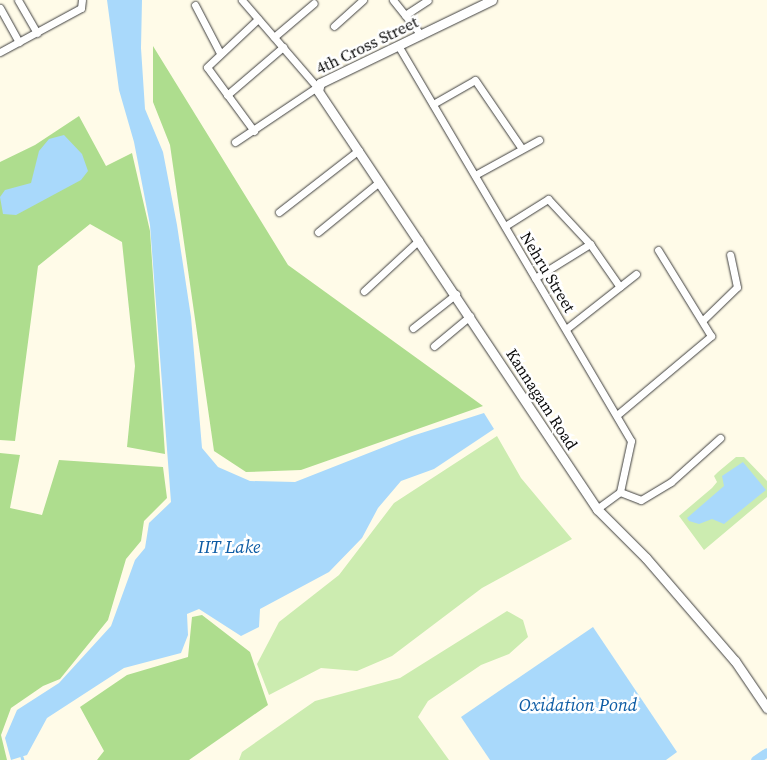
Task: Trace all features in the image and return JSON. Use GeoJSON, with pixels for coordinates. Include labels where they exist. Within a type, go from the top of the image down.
{"type":"FeatureCollection","features":[{"type":"Feature","properties":{"kind":"street"},"geometry":{"type":"LineString","coordinates":[[18,0],[38,33]]}},
{"type":"Feature","properties":{"kind":"street"},"geometry":{"type":"LineString","coordinates":[[0,52],[81,8],[82,0]]}},
{"type":"Feature","properties":{"kind":"street"},"geometry":{"type":"LineString","coordinates":[[242,0],[317,87]]}},
{"type":"Feature","properties":{"kind":"street"},"geometry":{"type":"LineString","coordinates":[[334,26],[363,0]]}},
{"type":"Feature","properties":{"kind":"street"},"geometry":{"type":"LineString","coordinates":[[393,0],[421,35]]}},
{"type":"Feature","properties":{"kind":"street"},"geometry":{"type":"LineString","coordinates":[[405,15],[428,0]]}},
{"type":"Feature","properties":{"kind":"street","name":"4th Cross Street"},"geometry":{"type":"LineString","coordinates":[[235,142],[317,87],[399,47],[477,3],[492,0]]}},
{"type":"Feature","properties":{"kind":"street"},"geometry":{"type":"LineString","coordinates":[[274,37],[314,3]]}},
{"type":"Feature","properties":{"kind":"street"},"geometry":{"type":"LineString","coordinates":[[195,5],[220,54]]}},
{"type":"Feature","properties":{"kind":"street"},"geometry":{"type":"LineString","coordinates":[[0,8],[20,42]]}},
{"type":"Feature","properties":{"kind":"street"},"geometry":{"type":"LineString","coordinates":[[254,131],[226,95],[208,66],[258,19]]}},
{"type":"Feature","properties":{"kind":"street"},"geometry":{"type":"LineString","coordinates":[[226,95],[283,47]]}},
{"type":"Feature","properties":{"kind":"street","name":"Nehru Street"},"geometry":{"type":"LineString","coordinates":[[399,47],[617,415],[630,441],[620,492]]}},
{"type":"Feature","properties":{"kind":"street"},"geometry":{"type":"LineString","coordinates":[[433,104],[475,80],[522,150]]}},
{"type":"Feature","properties":{"kind":"street","name":"Kannagam Road"},"geometry":{"type":"LineString","coordinates":[[317,87],[456,294],[596,509],[646,558],[735,661],[767,708]]}},
{"type":"Feature","properties":{"kind":"street"},"geometry":{"type":"LineString","coordinates":[[475,175],[540,140]]}},
{"type":"Feature","properties":{"kind":"street"},"geometry":{"type":"LineString","coordinates":[[279,212],[359,150]]}},
{"type":"Feature","properties":{"kind":"street"},"geometry":{"type":"LineString","coordinates":[[318,232],[379,182]]}},
{"type":"Feature","properties":{"kind":"street"},"geometry":{"type":"LineString","coordinates":[[505,226],[548,199],[590,244],[620,286]]}},
{"type":"Feature","properties":{"kind":"street"},"geometry":{"type":"LineString","coordinates":[[364,291],[419,240]]}},
{"type":"Feature","properties":{"kind":"street"},"geometry":{"type":"LineString","coordinates":[[535,278],[590,244]]}},
{"type":"Feature","properties":{"kind":"street"},"geometry":{"type":"LineString","coordinates":[[617,415],[711,336],[703,320],[658,250]]}},
{"type":"Feature","properties":{"kind":"street"},"geometry":{"type":"LineString","coordinates":[[703,320],[737,287],[730,255]]}},
{"type":"Feature","properties":{"kind":"street"},"geometry":{"type":"LineString","coordinates":[[566,329],[636,274]]}},
{"type":"Feature","properties":{"kind":"street"},"geometry":{"type":"LineString","coordinates":[[413,328],[456,294]]}},
{"type":"Feature","properties":{"kind":"street"},"geometry":{"type":"LineString","coordinates":[[434,346],[470,316]]}},
{"type":"Feature","properties":{"kind":"street"},"geometry":{"type":"LineString","coordinates":[[596,509],[620,492],[641,500],[671,482],[720,438]]}},
{"type":"Feature","properties":{"kind":"green space"},"geometry":{"type":"Polygon","coordinates":[[[153,46],[288,265],[483,406],[301,470],[246,472],[214,451],[170,145],[153,102],[153,46]]]}},
{"type":"Feature","properties":{"kind":"green space"},"geometry":{"type":"Polygon","coordinates":[[[79,116],[106,166],[132,153],[150,231],[165,454],[127,447],[135,366],[122,242],[90,224],[38,266],[15,441],[0,440],[0,162],[35,145],[79,116]]]}},
{"type":"Feature","properties":{"kind":"green space"},"geometry":{"type":"Polygon","coordinates":[[[497,436],[521,478],[572,539],[482,588],[392,656],[357,671],[321,668],[269,695],[257,664],[279,622],[339,575],[394,503],[497,436]]]}},
{"type":"Feature","properties":{"kind":"green space"},"geometry":{"type":"Polygon","coordinates":[[[0,453],[20,455],[10,508],[42,515],[59,460],[163,467],[167,498],[144,521],[141,541],[126,559],[108,620],[60,679],[43,686],[11,708],[1,735],[7,760],[0,760],[0,453]]]}},
{"type":"Feature","properties":{"kind":"green space"},"geometry":{"type":"Polygon","coordinates":[[[736,457],[744,457],[767,481],[767,497],[704,550],[679,516],[712,488],[717,482],[714,476],[736,457]]]}},
{"type":"Feature","properties":{"kind":"green space"},"geometry":{"type":"Polygon","coordinates":[[[507,611],[523,620],[528,637],[509,654],[481,665],[428,701],[418,717],[449,760],[239,760],[242,752],[315,701],[400,678],[507,611]]]}},
{"type":"Feature","properties":{"kind":"green space"},"geometry":{"type":"Polygon","coordinates":[[[202,615],[250,652],[268,705],[189,760],[97,760],[104,751],[80,707],[127,675],[188,657],[192,617],[202,615]]]}},
{"type":"Feature","properties":{"kind":"water","name":"IIT Lake"},"geometry":{"type":"Polygon","coordinates":[[[107,0],[142,0],[141,48],[145,109],[163,152],[177,225],[191,317],[202,448],[218,467],[250,481],[295,482],[412,436],[484,413],[494,429],[434,469],[401,481],[378,508],[362,538],[329,572],[260,609],[259,627],[241,636],[199,609],[187,614],[188,635],[181,653],[124,668],[47,718],[27,755],[11,760],[5,738],[17,710],[59,683],[111,626],[135,560],[145,548],[149,523],[171,502],[150,225],[134,142],[119,90],[107,0]]]}},
{"type":"Feature","properties":{"kind":"water"},"geometry":{"type":"Polygon","coordinates":[[[64,135],[82,154],[88,171],[81,180],[16,215],[3,214],[0,197],[5,190],[31,183],[39,151],[49,139],[64,135]]]}},
{"type":"Feature","properties":{"kind":"water"},"geometry":{"type":"Polygon","coordinates":[[[743,462],[766,490],[724,524],[712,519],[699,524],[689,521],[687,518],[724,486],[722,476],[743,462]]]}},
{"type":"Feature","properties":{"kind":"water","name":"Oxidation Pond"},"geometry":{"type":"Polygon","coordinates":[[[593,627],[677,752],[666,760],[490,760],[461,717],[593,627]]]}},
{"type":"Feature","properties":{"kind":"waterway"},"geometry":{"type":"LineString","coordinates":[[755,760],[767,752]]}}]}
